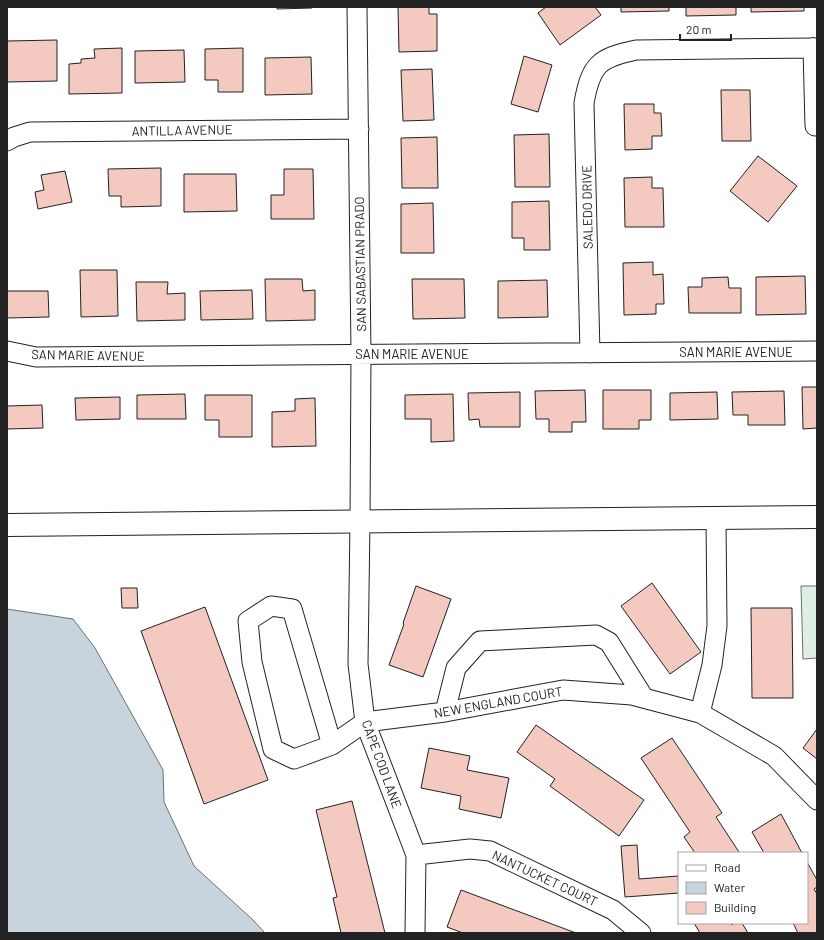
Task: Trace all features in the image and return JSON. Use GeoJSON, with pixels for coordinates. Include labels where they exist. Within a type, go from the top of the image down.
{"type":"FeatureCollection","features":[{"type":"Feature","properties":{"kind":"main road"},"geometry":{"type":"LineString","coordinates":[[7,525],[817,517]]}},
{"type":"Feature","properties":{"kind":"street","name":"SAN SABASTIAN PRADO"},"geometry":{"type":"LineString","coordinates":[[358,7],[361,354],[360,522]]}},
{"type":"Feature","properties":{"kind":"street","name":"SALEDO DRIVE"},"geometry":{"type":"LineString","coordinates":[[590,353],[584,102],[588,82],[599,64],[616,55],[636,50],[815,48]]}},
{"type":"Feature","properties":{"kind":"street"},"geometry":{"type":"LineString","coordinates":[[815,48],[815,126]]}},
{"type":"Feature","properties":{"kind":"street","name":"ANTILLA AVENUE"},"geometry":{"type":"LineString","coordinates":[[7,141],[30,132],[359,129]]}},
{"type":"Feature","properties":{"kind":"street","name":"SAN MARIE AVENUE"},"geometry":{"type":"LineString","coordinates":[[7,351],[36,357],[817,351]]}},
{"type":"Feature","properties":{"kind":"street"},"geometry":{"type":"LineString","coordinates":[[700,713],[712,665],[717,626],[716,518]]}},
{"type":"Feature","properties":{"kind":"street","name":"CAPE COD LANE"},"geometry":{"type":"LineString","coordinates":[[360,522],[358,664],[365,722],[416,855],[415,933]]}},
{"type":"Feature","properties":{"kind":"street"},"geometry":{"type":"LineString","coordinates":[[332,746],[292,609],[271,606],[248,621],[252,662],[273,749],[294,759],[332,746],[365,722]]}},
{"type":"Feature","properties":{"kind":"street"},"geometry":{"type":"LineString","coordinates":[[445,712],[456,668],[480,641],[596,635],[609,642],[644,698]]}},
{"type":"Feature","properties":{"kind":"street","name":"NEW ENGLAND COURT"},"geometry":{"type":"LineString","coordinates":[[365,722],[445,712],[563,690],[632,695],[700,713],[774,756],[817,800]]}},
{"type":"Feature","properties":{"kind":"street","name":"NANTUCKET COURT"},"geometry":{"type":"LineString","coordinates":[[416,855],[470,849],[490,851],[613,910],[641,933]]}},
{"type":"Feature","properties":{"kind":"green space"},"geometry":{"type":"Polygon","coordinates":[[[801,586],[817,586],[817,658],[803,659],[801,586]]]}},
{"type":"Feature","properties":{"kind":"water"},"geometry":{"type":"Polygon","coordinates":[[[7,609],[73,619],[95,648],[163,770],[164,802],[194,866],[253,920],[265,933],[7,933],[7,609]]]}},
{"type":"Feature","properties":{"kind":"building"},"geometry":{"type":"Polygon","coordinates":[[[277,7],[312,7],[312,8],[277,9],[277,7]]]}},
{"type":"Feature","properties":{"kind":"building"},"geometry":{"type":"Polygon","coordinates":[[[398,7],[429,7],[429,14],[437,14],[437,51],[399,52],[398,7]]]}},
{"type":"Feature","properties":{"kind":"building"},"geometry":{"type":"Polygon","coordinates":[[[546,7],[595,7],[601,15],[560,45],[538,13],[546,7]]]}},
{"type":"Feature","properties":{"kind":"building"},"geometry":{"type":"Polygon","coordinates":[[[621,7],[669,7],[669,11],[621,12],[621,7]]]}},
{"type":"Feature","properties":{"kind":"building"},"geometry":{"type":"Polygon","coordinates":[[[686,7],[736,7],[736,15],[686,16],[686,7]]]}},
{"type":"Feature","properties":{"kind":"building"},"geometry":{"type":"Polygon","coordinates":[[[751,7],[804,7],[804,11],[751,12],[751,7]]]}},
{"type":"Feature","properties":{"kind":"building"},"geometry":{"type":"Polygon","coordinates":[[[57,40],[57,81],[7,82],[7,41],[57,40]]]}},
{"type":"Feature","properties":{"kind":"building"},"geometry":{"type":"Polygon","coordinates":[[[122,48],[122,93],[69,94],[69,64],[81,63],[81,59],[95,58],[94,49],[122,48]]]}},
{"type":"Feature","properties":{"kind":"building"},"geometry":{"type":"Polygon","coordinates":[[[243,48],[243,92],[218,92],[218,80],[205,80],[205,49],[243,48]]]}},
{"type":"Feature","properties":{"kind":"building"},"geometry":{"type":"Polygon","coordinates":[[[184,50],[185,82],[135,83],[135,51],[184,50]]]}},
{"type":"Feature","properties":{"kind":"building"},"geometry":{"type":"Polygon","coordinates":[[[524,56],[552,65],[538,112],[511,104],[524,56]]]}},
{"type":"Feature","properties":{"kind":"building"},"geometry":{"type":"Polygon","coordinates":[[[311,57],[312,94],[265,95],[265,58],[311,57]]]}},
{"type":"Feature","properties":{"kind":"building"},"geometry":{"type":"Polygon","coordinates":[[[432,69],[434,120],[403,121],[401,70],[432,69]]]}},
{"type":"Feature","properties":{"kind":"building"},"geometry":{"type":"Polygon","coordinates":[[[721,90],[750,90],[751,141],[722,141],[721,90]]]}},
{"type":"Feature","properties":{"kind":"building"},"geometry":{"type":"Polygon","coordinates":[[[624,104],[654,104],[654,113],[661,113],[662,136],[652,136],[652,149],[625,150],[624,104]]]}},
{"type":"Feature","properties":{"kind":"building"},"geometry":{"type":"Polygon","coordinates":[[[549,134],[550,187],[515,187],[514,135],[549,134]]]}},
{"type":"Feature","properties":{"kind":"building"},"geometry":{"type":"Polygon","coordinates":[[[437,137],[438,188],[402,188],[401,138],[437,137]]]}},
{"type":"Feature","properties":{"kind":"building"},"geometry":{"type":"Polygon","coordinates":[[[758,156],[797,186],[768,222],[730,191],[758,156]]]}},
{"type":"Feature","properties":{"kind":"building"},"geometry":{"type":"Polygon","coordinates":[[[161,168],[161,206],[121,207],[121,196],[109,196],[108,169],[161,168]]]}},
{"type":"Feature","properties":{"kind":"building"},"geometry":{"type":"Polygon","coordinates":[[[284,169],[313,169],[314,219],[271,219],[271,195],[284,195],[284,169]]]}},
{"type":"Feature","properties":{"kind":"building"},"geometry":{"type":"Polygon","coordinates":[[[65,171],[72,202],[38,209],[35,192],[44,190],[41,175],[65,171]]]}},
{"type":"Feature","properties":{"kind":"building"},"geometry":{"type":"Polygon","coordinates":[[[184,174],[236,174],[237,211],[184,212],[184,174]]]}},
{"type":"Feature","properties":{"kind":"building"},"geometry":{"type":"Polygon","coordinates":[[[652,177],[652,188],[663,188],[664,227],[625,227],[624,178],[652,177]]]}},
{"type":"Feature","properties":{"kind":"building"},"geometry":{"type":"Polygon","coordinates":[[[549,201],[550,250],[524,250],[524,238],[512,238],[512,202],[549,201]]]}},
{"type":"Feature","properties":{"kind":"building"},"geometry":{"type":"Polygon","coordinates":[[[433,203],[434,253],[401,253],[401,204],[433,203]]]}},
{"type":"Feature","properties":{"kind":"building"},"geometry":{"type":"Polygon","coordinates":[[[653,262],[653,275],[663,274],[664,304],[656,304],[656,314],[624,315],[623,263],[653,262]]]}},
{"type":"Feature","properties":{"kind":"building"},"geometry":{"type":"Polygon","coordinates":[[[80,270],[117,270],[118,316],[81,317],[80,270]]]}},
{"type":"Feature","properties":{"kind":"building"},"geometry":{"type":"Polygon","coordinates":[[[805,276],[806,314],[756,315],[756,277],[805,276]]]}},
{"type":"Feature","properties":{"kind":"building"},"geometry":{"type":"Polygon","coordinates":[[[728,277],[729,288],[741,288],[741,313],[689,313],[688,287],[702,287],[702,278],[728,277]]]}},
{"type":"Feature","properties":{"kind":"building"},"geometry":{"type":"Polygon","coordinates":[[[265,279],[302,279],[303,291],[315,290],[315,320],[266,321],[265,279]]]}},
{"type":"Feature","properties":{"kind":"building"},"geometry":{"type":"Polygon","coordinates":[[[412,279],[464,279],[465,318],[413,319],[412,279]]]}},
{"type":"Feature","properties":{"kind":"building"},"geometry":{"type":"Polygon","coordinates":[[[547,280],[548,317],[498,318],[498,281],[547,280]]]}},
{"type":"Feature","properties":{"kind":"building"},"geometry":{"type":"Polygon","coordinates":[[[136,282],[168,282],[167,294],[185,293],[185,320],[137,321],[136,282]]]}},
{"type":"Feature","properties":{"kind":"building"},"geometry":{"type":"Polygon","coordinates":[[[252,290],[253,319],[201,320],[200,291],[252,290]]]}},
{"type":"Feature","properties":{"kind":"building"},"geometry":{"type":"Polygon","coordinates":[[[7,291],[48,291],[49,317],[7,318],[7,291]]]}},
{"type":"Feature","properties":{"kind":"building"},"geometry":{"type":"Polygon","coordinates":[[[802,387],[817,387],[817,428],[803,429],[802,387]]]}},
{"type":"Feature","properties":{"kind":"building"},"geometry":{"type":"Polygon","coordinates":[[[585,390],[586,422],[572,422],[572,432],[549,432],[549,419],[536,419],[535,391],[585,390]]]}},
{"type":"Feature","properties":{"kind":"building"},"geometry":{"type":"Polygon","coordinates":[[[603,390],[651,390],[651,420],[639,420],[639,429],[603,429],[603,390]]]}},
{"type":"Feature","properties":{"kind":"building"},"geometry":{"type":"Polygon","coordinates":[[[784,391],[785,425],[748,425],[748,415],[733,415],[732,392],[784,391]]]}},
{"type":"Feature","properties":{"kind":"building"},"geometry":{"type":"Polygon","coordinates":[[[520,392],[520,427],[480,427],[479,419],[469,420],[468,393],[520,392]]]}},
{"type":"Feature","properties":{"kind":"building"},"geometry":{"type":"Polygon","coordinates":[[[717,392],[718,419],[670,420],[670,393],[717,392]]]}},
{"type":"Feature","properties":{"kind":"building"},"geometry":{"type":"Polygon","coordinates":[[[185,394],[186,419],[137,419],[137,395],[185,394]]]}},
{"type":"Feature","properties":{"kind":"building"},"geometry":{"type":"Polygon","coordinates":[[[453,394],[454,441],[431,442],[431,419],[405,419],[405,395],[453,394]]]}},
{"type":"Feature","properties":{"kind":"building"},"geometry":{"type":"Polygon","coordinates":[[[205,395],[252,395],[252,437],[219,437],[219,420],[205,420],[205,395]]]}},
{"type":"Feature","properties":{"kind":"building"},"geometry":{"type":"Polygon","coordinates":[[[120,397],[120,419],[76,420],[75,398],[120,397]]]}},
{"type":"Feature","properties":{"kind":"building"},"geometry":{"type":"Polygon","coordinates":[[[315,398],[316,446],[272,447],[272,412],[295,411],[295,399],[315,398]]]}},
{"type":"Feature","properties":{"kind":"building"},"geometry":{"type":"Polygon","coordinates":[[[42,405],[43,428],[7,429],[7,406],[42,405]]]}},
{"type":"Feature","properties":{"kind":"building"},"geometry":{"type":"Polygon","coordinates":[[[652,583],[701,652],[670,674],[621,606],[652,583]]]}},
{"type":"Feature","properties":{"kind":"building"},"geometry":{"type":"Polygon","coordinates":[[[416,586],[451,599],[423,677],[389,665],[416,586]]]}},
{"type":"Feature","properties":{"kind":"building"},"geometry":{"type":"Polygon","coordinates":[[[121,588],[137,588],[138,608],[122,608],[121,588]]]}},
{"type":"Feature","properties":{"kind":"building"},"geometry":{"type":"Polygon","coordinates":[[[205,607],[268,780],[204,804],[141,631],[205,607]]]}},
{"type":"Feature","properties":{"kind":"building"},"geometry":{"type":"Polygon","coordinates":[[[751,608],[792,608],[793,698],[752,698],[751,608]]]}},
{"type":"Feature","properties":{"kind":"building"},"geometry":{"type":"Polygon","coordinates":[[[536,725],[644,800],[619,836],[550,786],[555,779],[517,752],[536,725]]]}},
{"type":"Feature","properties":{"kind":"building"},"geometry":{"type":"Polygon","coordinates":[[[817,729],[817,759],[803,748],[817,729]]]}},
{"type":"Feature","properties":{"kind":"building"},"geometry":{"type":"Polygon","coordinates":[[[672,738],[722,813],[716,817],[739,852],[694,852],[684,837],[690,832],[641,758],[672,738]]]}},
{"type":"Feature","properties":{"kind":"building"},"geometry":{"type":"Polygon","coordinates":[[[429,748],[470,756],[467,770],[509,778],[501,818],[459,809],[461,796],[421,788],[429,748]]]}},
{"type":"Feature","properties":{"kind":"building"},"geometry":{"type":"Polygon","coordinates":[[[352,801],[385,933],[341,933],[333,898],[337,897],[316,810],[352,801]]]}},
{"type":"Feature","properties":{"kind":"building"},"geometry":{"type":"Polygon","coordinates":[[[781,814],[801,852],[763,852],[752,832],[781,814]]]}},
{"type":"Feature","properties":{"kind":"building"},"geometry":{"type":"Polygon","coordinates":[[[637,845],[639,879],[678,876],[678,893],[625,897],[621,846],[637,845]]]}},
{"type":"Feature","properties":{"kind":"building"},"geometry":{"type":"Polygon","coordinates":[[[808,864],[817,880],[817,887],[814,889],[817,894],[817,933],[798,933],[794,924],[808,924],[808,864]]]}},
{"type":"Feature","properties":{"kind":"building"},"geometry":{"type":"Polygon","coordinates":[[[461,890],[576,933],[463,933],[447,927],[461,890]]]}},
{"type":"Feature","properties":{"kind":"building"},"geometry":{"type":"Polygon","coordinates":[[[695,924],[743,924],[748,933],[700,933],[695,924]]]}}]}
